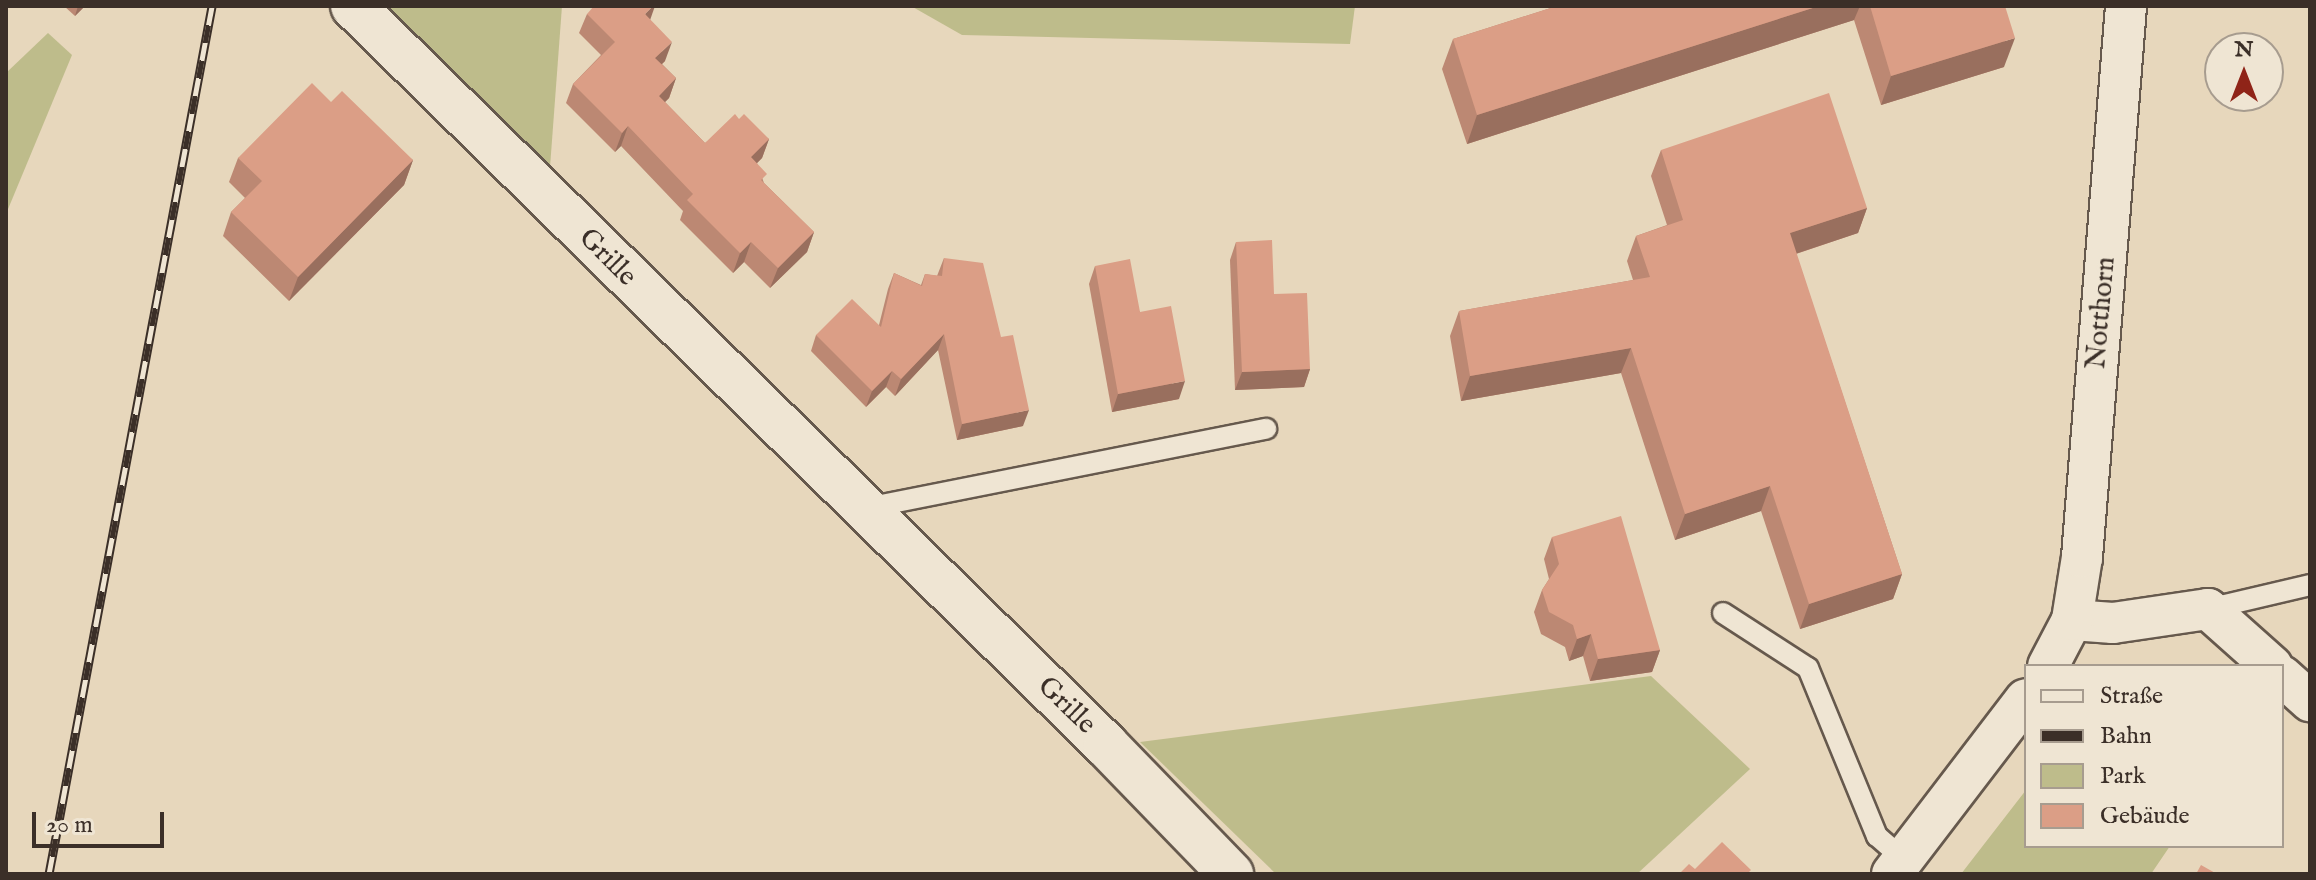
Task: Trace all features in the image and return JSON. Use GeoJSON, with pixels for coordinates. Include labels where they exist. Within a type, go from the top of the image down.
{"type":"FeatureCollection","features":[{"type":"Feature","properties":{"kind":"main road","name":"Grille"},"geometry":{"type":"LineString","coordinates":[[353,6],[862,509],[1106,745],[1231,874]]}},
{"type":"Feature","properties":{"kind":"street","name":"Notthorn"},"geometry":{"type":"LineString","coordinates":[[2049,664],[2072,620],[2082,557],[2126,6]]}},
{"type":"Feature","properties":{"kind":"street"},"geometry":{"type":"LineString","coordinates":[[2072,620],[2113,623],[2208,609],[2270,664]]}},
{"type":"Feature","properties":{"kind":"street"},"geometry":{"type":"LineString","coordinates":[[2284,678],[2310,701]]}},
{"type":"Feature","properties":{"kind":"street"},"geometry":{"type":"LineString","coordinates":[[1897,866],[2024,702]]}},
{"type":"Feature","properties":{"kind":"lane"},"geometry":{"type":"LineString","coordinates":[[862,509],[1266,429]]}},
{"type":"Feature","properties":{"kind":"lane"},"geometry":{"type":"LineString","coordinates":[[2208,609],[2310,585]]}},
{"type":"Feature","properties":{"kind":"lane"},"geometry":{"type":"LineString","coordinates":[[1723,613],[1808,668],[1877,836],[1897,866]]}},
{"type":"Feature","properties":{"kind":"green space"},"geometry":{"type":"Polygon","coordinates":[[[354,6],[562,6],[548,194],[354,6]]]}},
{"type":"Feature","properties":{"kind":"green space"},"geometry":{"type":"Polygon","coordinates":[[[911,6],[1355,6],[1350,44],[962,35],[911,6]]]}},
{"type":"Feature","properties":{"kind":"green space"},"geometry":{"type":"Polygon","coordinates":[[[48,33],[72,55],[6,214],[6,73],[48,33]]]}},
{"type":"Feature","properties":{"kind":"green space"},"geometry":{"type":"Polygon","coordinates":[[[1651,676],[1750,769],[1637,874],[1276,874],[1140,742],[1651,676]]]}},
{"type":"Feature","properties":{"kind":"green space"},"geometry":{"type":"Polygon","coordinates":[[[2024,793],[2024,848],[2169,848],[2151,874],[1961,874],[2024,793]]]}},
{"type":"Feature","properties":{"kind":"building"},"geometry":{"type":"Polygon","coordinates":[[[594,6],[653,6],[645,14],[672,42],[655,58],[676,78],[659,96],[705,143],[735,114],[739,119],[744,114],[769,139],[751,157],[767,174],[761,180],[814,232],[778,268],[751,242],[740,253],[687,200],[693,194],[628,126],[622,133],[573,84],[615,42],[587,14],[594,6]]]}},
{"type":"Feature","properties":{"kind":"building"},"geometry":{"type":"Polygon","coordinates":[[[1557,6],[1819,6],[1477,115],[1453,39],[1557,6]]]}},
{"type":"Feature","properties":{"kind":"building"},"geometry":{"type":"Polygon","coordinates":[[[1870,6],[2005,6],[2015,38],[1891,76],[1870,6]]]}},
{"type":"Feature","properties":{"kind":"building"},"geometry":{"type":"Polygon","coordinates":[[[312,83],[331,102],[342,91],[413,160],[298,277],[231,212],[262,181],[238,158],[312,83]]]}},
{"type":"Feature","properties":{"kind":"building"},"geometry":{"type":"Polygon","coordinates":[[[1829,93],[1867,208],[1790,233],[1902,574],[1809,604],[1770,486],[1685,514],[1631,348],[1470,376],[1459,311],[1650,277],[1636,236],[1683,220],[1661,150],[1829,93]]]}},
{"type":"Feature","properties":{"kind":"building"},"geometry":{"type":"Polygon","coordinates":[[[1272,240],[1274,294],[1307,293],[1310,369],[1242,372],[1236,242],[1272,240]]]}},
{"type":"Feature","properties":{"kind":"building"},"geometry":{"type":"Polygon","coordinates":[[[944,258],[983,263],[1001,337],[1013,335],[1029,410],[962,424],[944,334],[901,379],[892,371],[872,391],[816,335],[852,299],[881,327],[894,273],[922,286],[925,274],[942,276],[944,258]]]}},
{"type":"Feature","properties":{"kind":"building"},"geometry":{"type":"Polygon","coordinates":[[[1130,259],[1140,312],[1171,306],[1185,381],[1118,394],[1095,266],[1130,259]]]}},
{"type":"Feature","properties":{"kind":"building"},"geometry":{"type":"Polygon","coordinates":[[[1621,516],[1660,650],[1598,659],[1591,634],[1577,639],[1573,625],[1549,612],[1542,590],[1559,564],[1552,537],[1621,516]]]}},
{"type":"Feature","properties":{"kind":"building"},"geometry":{"type":"Polygon","coordinates":[[[1722,842],[1751,870],[1747,874],[1679,874],[1689,864],[1695,869],[1722,842]]]}},
{"type":"Feature","properties":{"kind":"building"},"geometry":{"type":"Polygon","coordinates":[[[2201,865],[2217,874],[2196,874],[2201,865]]]}},
{"type":"Feature","properties":{"kind":"railway"},"geometry":{"type":"LineString","coordinates":[[49,874],[212,6]]}}]}
